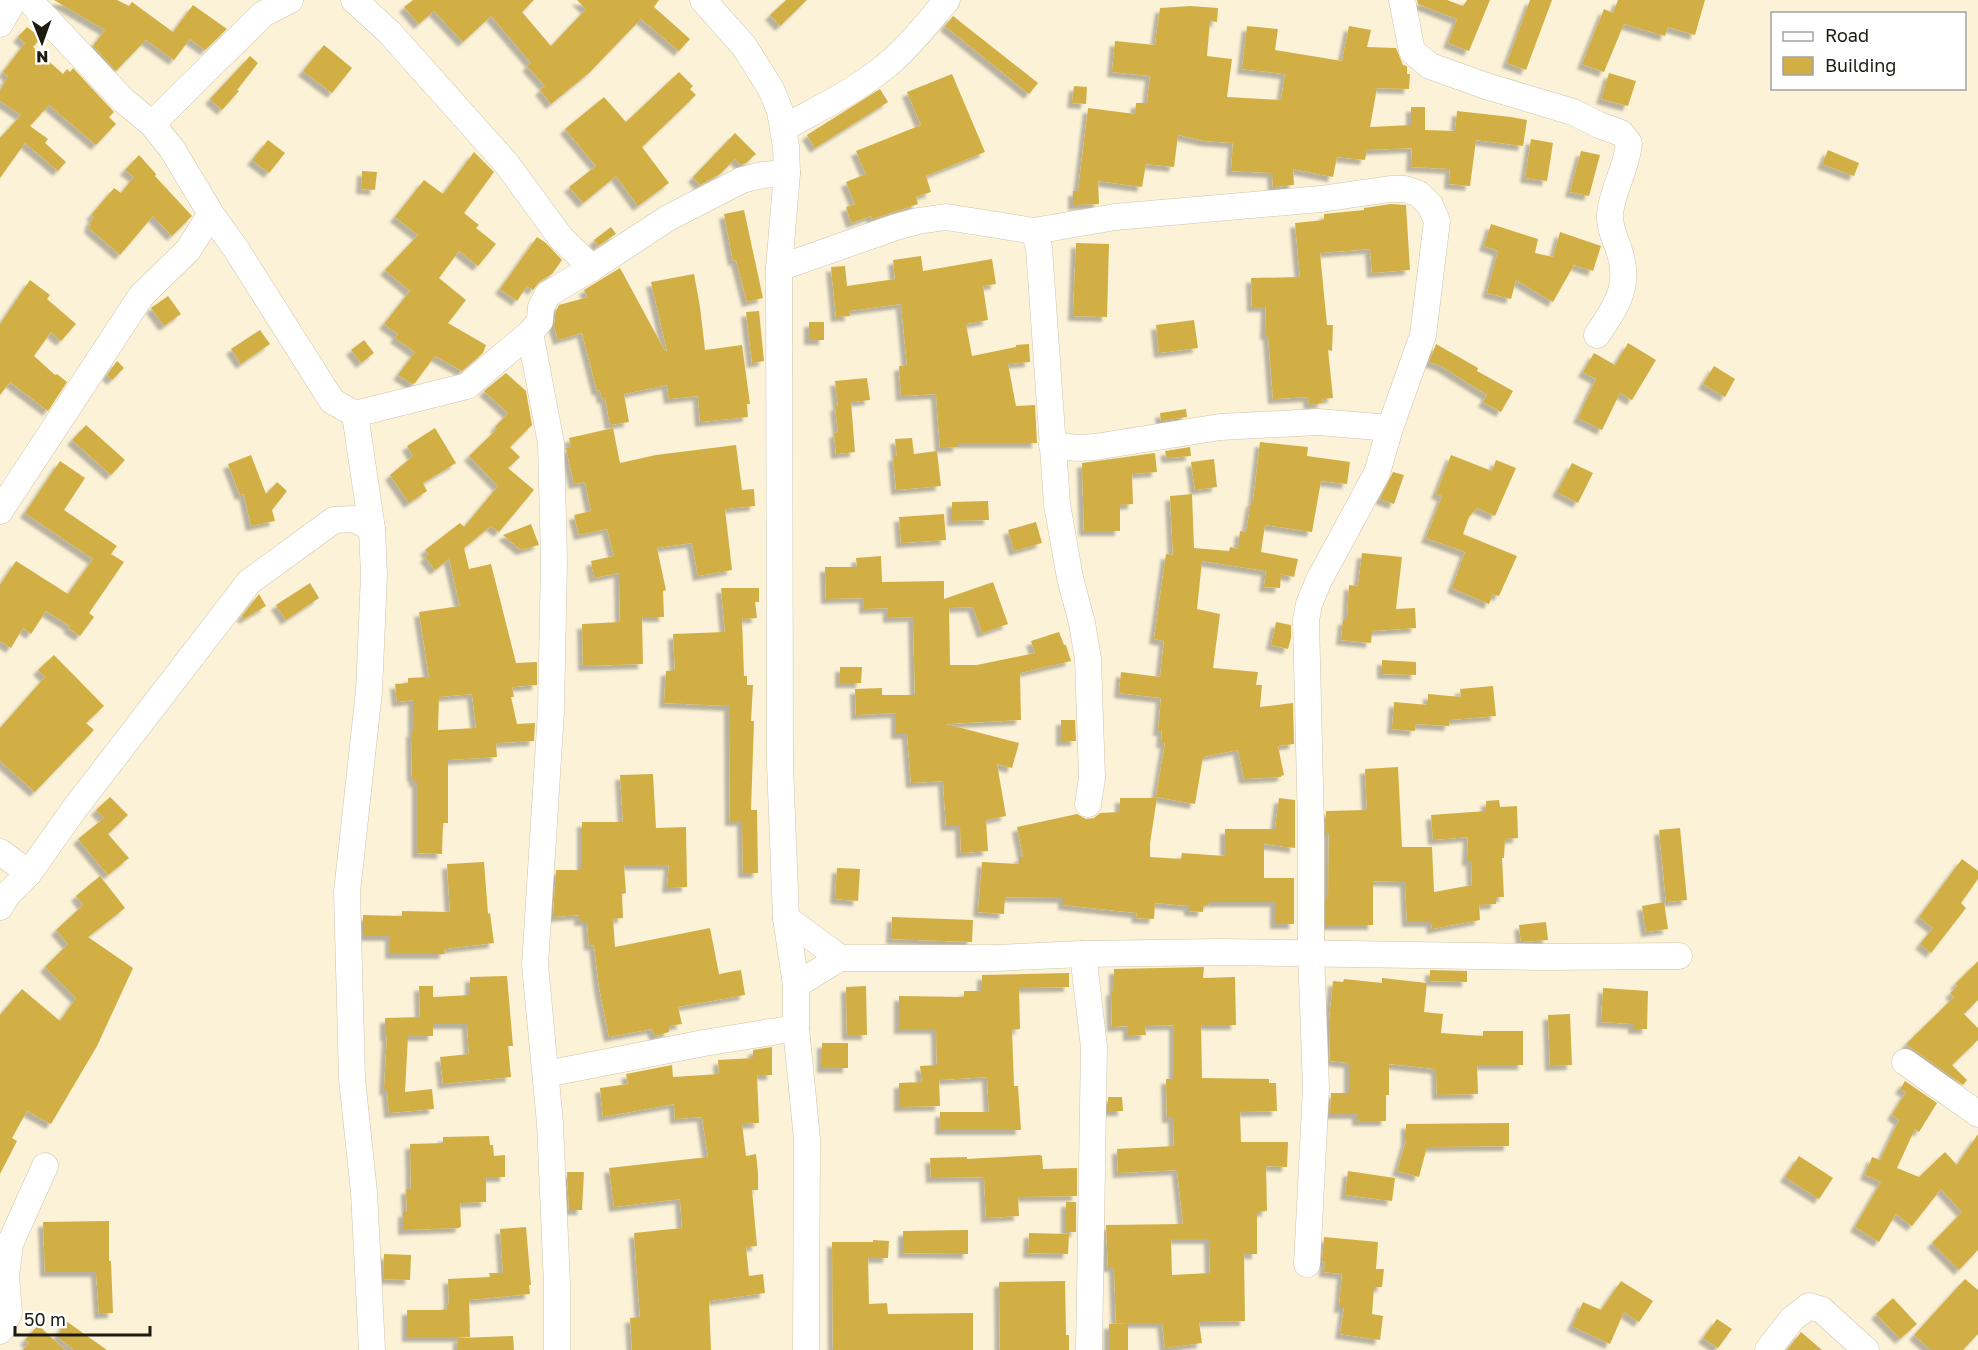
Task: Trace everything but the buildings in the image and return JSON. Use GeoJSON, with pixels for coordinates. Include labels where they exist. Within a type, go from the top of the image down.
{"type":"FeatureCollection","features":[{"type":"Feature","properties":{"kind":"street"},"geometry":{"type":"LineString","coordinates":[[0,24],[14,0]]}},
{"type":"Feature","properties":{"kind":"street"},"geometry":{"type":"LineString","coordinates":[[29,0],[123,100],[152,124],[172,150],[332,401],[355,414],[467,386],[530,333],[540,321],[541,307],[548,294],[668,218],[742,180],[762,175],[787,173]]}},
{"type":"Feature","properties":{"kind":"street"},"geometry":{"type":"LineString","coordinates":[[152,124],[263,14],[290,0]]}},
{"type":"Feature","properties":{"kind":"street"},"geometry":{"type":"LineString","coordinates":[[354,0],[389,32],[506,163],[561,238],[592,268]]}},
{"type":"Feature","properties":{"kind":"street"},"geometry":{"type":"LineString","coordinates":[[704,0],[744,46],[757,66],[771,89],[784,128],[787,173],[779,268],[780,764],[786,918],[795,985],[796,1028],[807,1139],[806,1350]]}},
{"type":"Feature","properties":{"kind":"street"},"geometry":{"type":"LineString","coordinates":[[784,128],[853,89],[886,66],[916,37],[947,0]]}},
{"type":"Feature","properties":{"kind":"street"},"geometry":{"type":"LineString","coordinates":[[1402,0],[1412,51],[1430,66],[1486,86],[1573,112],[1621,133],[1629,143],[1628,159],[1611,205],[1610,214],[1610,225],[1623,262],[1622,289],[1617,305],[1597,335]]}},
{"type":"Feature","properties":{"kind":"street"},"geometry":{"type":"LineString","coordinates":[[779,268],[918,220],[946,217],[1034,231],[1115,217],[1322,199],[1390,189],[1405,189],[1419,195],[1430,205],[1437,221],[1423,335],[1390,428],[1377,473],[1320,580],[1309,604],[1306,620],[1311,828],[1311,952],[1316,1088],[1307,1264]]}},
{"type":"Feature","properties":{"kind":"street"},"geometry":{"type":"LineString","coordinates":[[0,511],[141,296],[188,250],[211,214]]}},
{"type":"Feature","properties":{"kind":"street"},"geometry":{"type":"LineString","coordinates":[[1034,231],[1039,248],[1056,504],[1088,659],[1092,778],[1088,804]]}},
{"type":"Feature","properties":{"kind":"street"},"geometry":{"type":"LineString","coordinates":[[530,333],[551,443],[554,548],[551,711],[535,965],[550,1123],[557,1284],[557,1350]]}},
{"type":"Feature","properties":{"kind":"street"},"geometry":{"type":"LineString","coordinates":[[355,414],[372,529],[374,575],[369,691],[347,892],[352,1079],[364,1192],[372,1350]]}},
{"type":"Feature","properties":{"kind":"street"},"geometry":{"type":"LineString","coordinates":[[1052,445],[1095,447],[1220,427],[1318,422],[1390,428]]}},
{"type":"Feature","properties":{"kind":"street"},"geometry":{"type":"LineString","coordinates":[[0,908],[8,894],[29,873],[75,808],[249,582],[334,520],[355,519],[372,529]]}},
{"type":"Feature","properties":{"kind":"street"},"geometry":{"type":"LineString","coordinates":[[0,852],[29,873]]}},
{"type":"Feature","properties":{"kind":"street"},"geometry":{"type":"LineString","coordinates":[[786,918],[840,958]]}},
{"type":"Feature","properties":{"kind":"street"},"geometry":{"type":"LineString","coordinates":[[795,985],[840,958],[996,958],[1083,954],[1311,952],[1543,957],[1679,956]]}},
{"type":"Feature","properties":{"kind":"street"},"geometry":{"type":"LineString","coordinates":[[1083,954],[1094,1047],[1089,1350]]}},
{"type":"Feature","properties":{"kind":"street"},"geometry":{"type":"LineString","coordinates":[[546,1074],[704,1043],[796,1028]]}},
{"type":"Feature","properties":{"kind":"street"},"geometry":{"type":"LineString","coordinates":[[1905,1062],[1978,1114]]}},
{"type":"Feature","properties":{"kind":"street"},"geometry":{"type":"LineString","coordinates":[[0,1331],[9,1313],[6,1276],[10,1244],[45,1166]]}},
{"type":"Feature","properties":{"kind":"street"},"geometry":{"type":"LineString","coordinates":[[1768,1350],[1792,1319],[1809,1306],[1822,1310],[1866,1350]]}}]}
